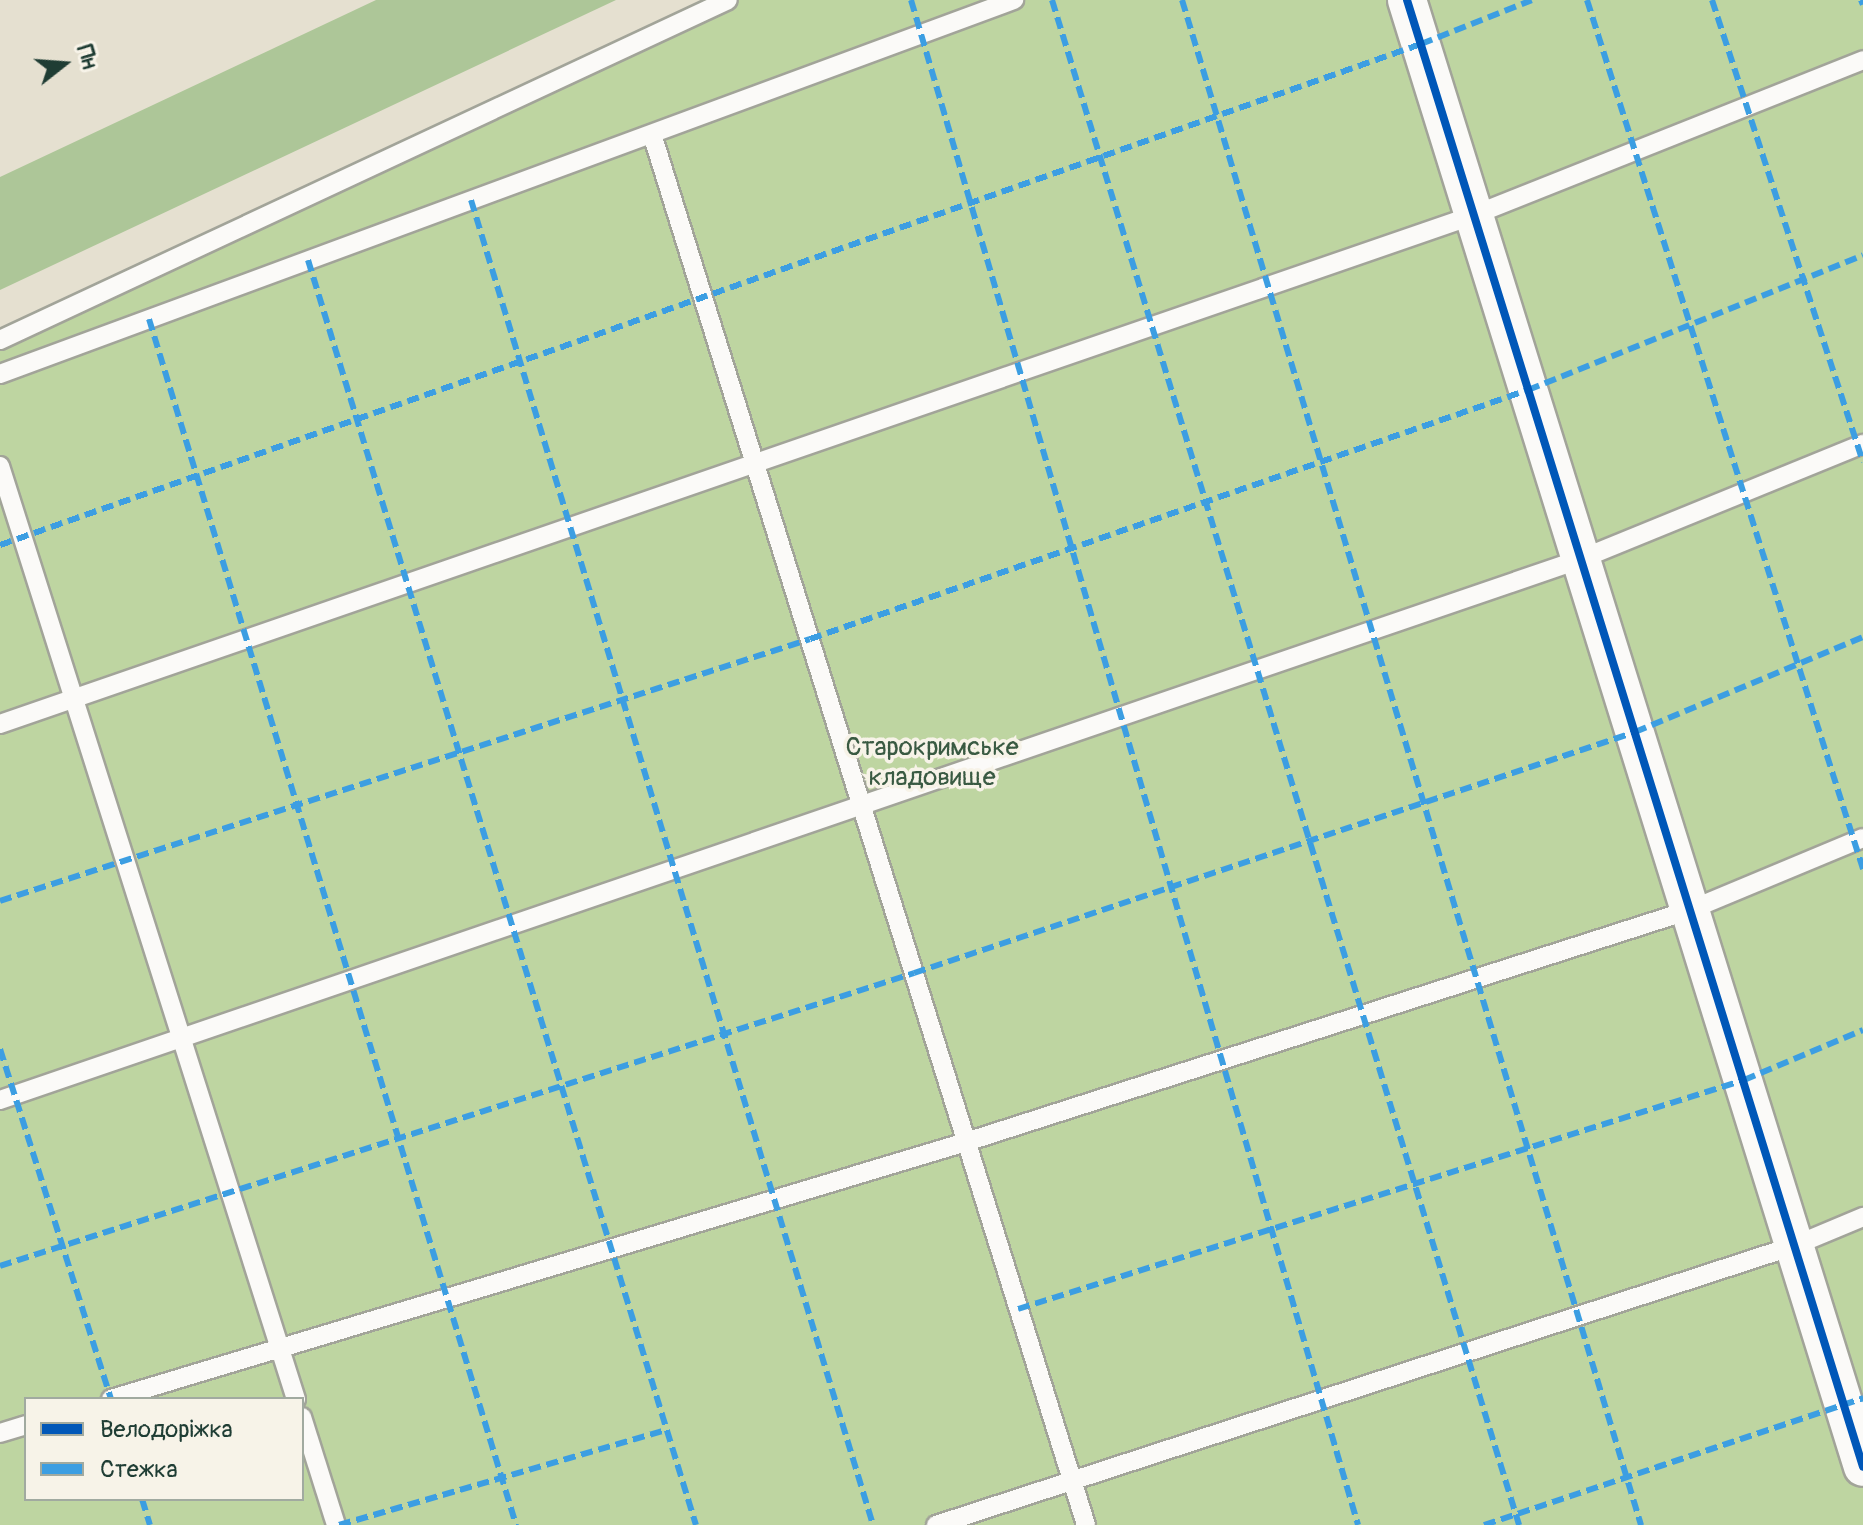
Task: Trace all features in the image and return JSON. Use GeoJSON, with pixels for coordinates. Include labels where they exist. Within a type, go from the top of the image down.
{"type":"FeatureCollection","features":[{"type":"Feature","properties":{"kind":"street"},"geometry":{"type":"LineString","coordinates":[[1407,0],[1863,1467]]}},
{"type":"Feature","properties":{"kind":"lane"},"geometry":{"type":"LineString","coordinates":[[0,340],[728,0]]}},
{"type":"Feature","properties":{"kind":"lane"},"geometry":{"type":"LineString","coordinates":[[0,374],[1014,0]]}},
{"type":"Feature","properties":{"kind":"lane"},"geometry":{"type":"LineString","coordinates":[[0,724],[756,467],[1474,215],[1863,60]]}},
{"type":"Feature","properties":{"kind":"lane"},"geometry":{"type":"LineString","coordinates":[[652,134],[1086,1525]]}},
{"type":"Feature","properties":{"kind":"lane"},"geometry":{"type":"LineString","coordinates":[[0,1100],[1581,559],[1863,444]]}},
{"type":"Feature","properties":{"kind":"lane"},"geometry":{"type":"LineString","coordinates":[[0,466],[295,1397]]}},
{"type":"Feature","properties":{"kind":"lane"},"geometry":{"type":"LineString","coordinates":[[118,1397],[966,1142],[1690,910],[1863,838]]}},
{"type":"Feature","properties":{"kind":"lane"},"geometry":{"type":"LineString","coordinates":[[936,1525],[1796,1245],[1863,1217]]}},
{"type":"Feature","properties":{"kind":"lane"},"geometry":{"type":"LineString","coordinates":[[304,1423],[336,1525]]}},
{"type":"Feature","properties":{"kind":"lane"},"geometry":{"type":"LineString","coordinates":[[0,1433],[24,1426]]}},
{"type":"Feature","properties":{"kind":"green space"},"geometry":{"type":"Polygon","coordinates":[[[376,0],[616,0],[0,290],[0,177],[376,0]]]}},
{"type":"Feature","properties":{"kind":"green space","name":"Старокримське кладовище"},"geometry":{"type":"Polygon","coordinates":[[[728,0],[1863,0],[1863,1525],[0,1525],[0,340],[728,0]]]}},
{"type":"Feature","properties":{"kind":"marked path"},"geometry":{"type":"LineString","coordinates":[[911,0],[1358,1525]]}},
{"type":"Feature","properties":{"kind":"marked path"},"geometry":{"type":"LineString","coordinates":[[1052,0],[1519,1525]]}},
{"type":"Feature","properties":{"kind":"marked path"},"geometry":{"type":"LineString","coordinates":[[1182,0],[1641,1525]]}},
{"type":"Feature","properties":{"kind":"marked path"},"geometry":{"type":"LineString","coordinates":[[0,545],[1421,44],[1532,0]]}},
{"type":"Feature","properties":{"kind":"marked path"},"geometry":{"type":"LineString","coordinates":[[1587,0],[1863,869]]}},
{"type":"Feature","properties":{"kind":"marked path"},"geometry":{"type":"LineString","coordinates":[[1712,0],[1863,462]]}},
{"type":"Feature","properties":{"kind":"marked path"},"geometry":{"type":"LineString","coordinates":[[1861,0],[1863,5]]}},
{"type":"Feature","properties":{"kind":"marked path"},"geometry":{"type":"LineString","coordinates":[[471,200],[873,1525]]}},
{"type":"Feature","properties":{"kind":"marked path"},"geometry":{"type":"LineString","coordinates":[[0,901],[810,639],[1528,390],[1863,255]]}},
{"type":"Feature","properties":{"kind":"marked path"},"geometry":{"type":"LineString","coordinates":[[308,260],[696,1525]]}},
{"type":"Feature","properties":{"kind":"marked path"},"geometry":{"type":"LineString","coordinates":[[149,319],[516,1525]]}},
{"type":"Feature","properties":{"kind":"marked path"},"geometry":{"type":"LineString","coordinates":[[0,1266],[914,973],[1635,732],[1863,637]]}},
{"type":"Feature","properties":{"kind":"marked path"},"geometry":{"type":"LineString","coordinates":[[1018,1309],[1744,1080],[1863,1030]]}},
{"type":"Feature","properties":{"kind":"marked path"},"geometry":{"type":"LineString","coordinates":[[0,1049],[110,1397]]}},
{"type":"Feature","properties":{"kind":"marked path"},"geometry":{"type":"LineString","coordinates":[[1484,1525],[1863,1398]]}},
{"type":"Feature","properties":{"kind":"marked path"},"geometry":{"type":"LineString","coordinates":[[339,1525],[667,1430]]}},
{"type":"Feature","properties":{"kind":"marked path"},"geometry":{"type":"LineString","coordinates":[[143,1501],[150,1525]]}},
{"type":"Feature","properties":{"kind":"cycle path"},"geometry":{"type":"LineString","coordinates":[[1407,0],[1863,1467]]}}]}
